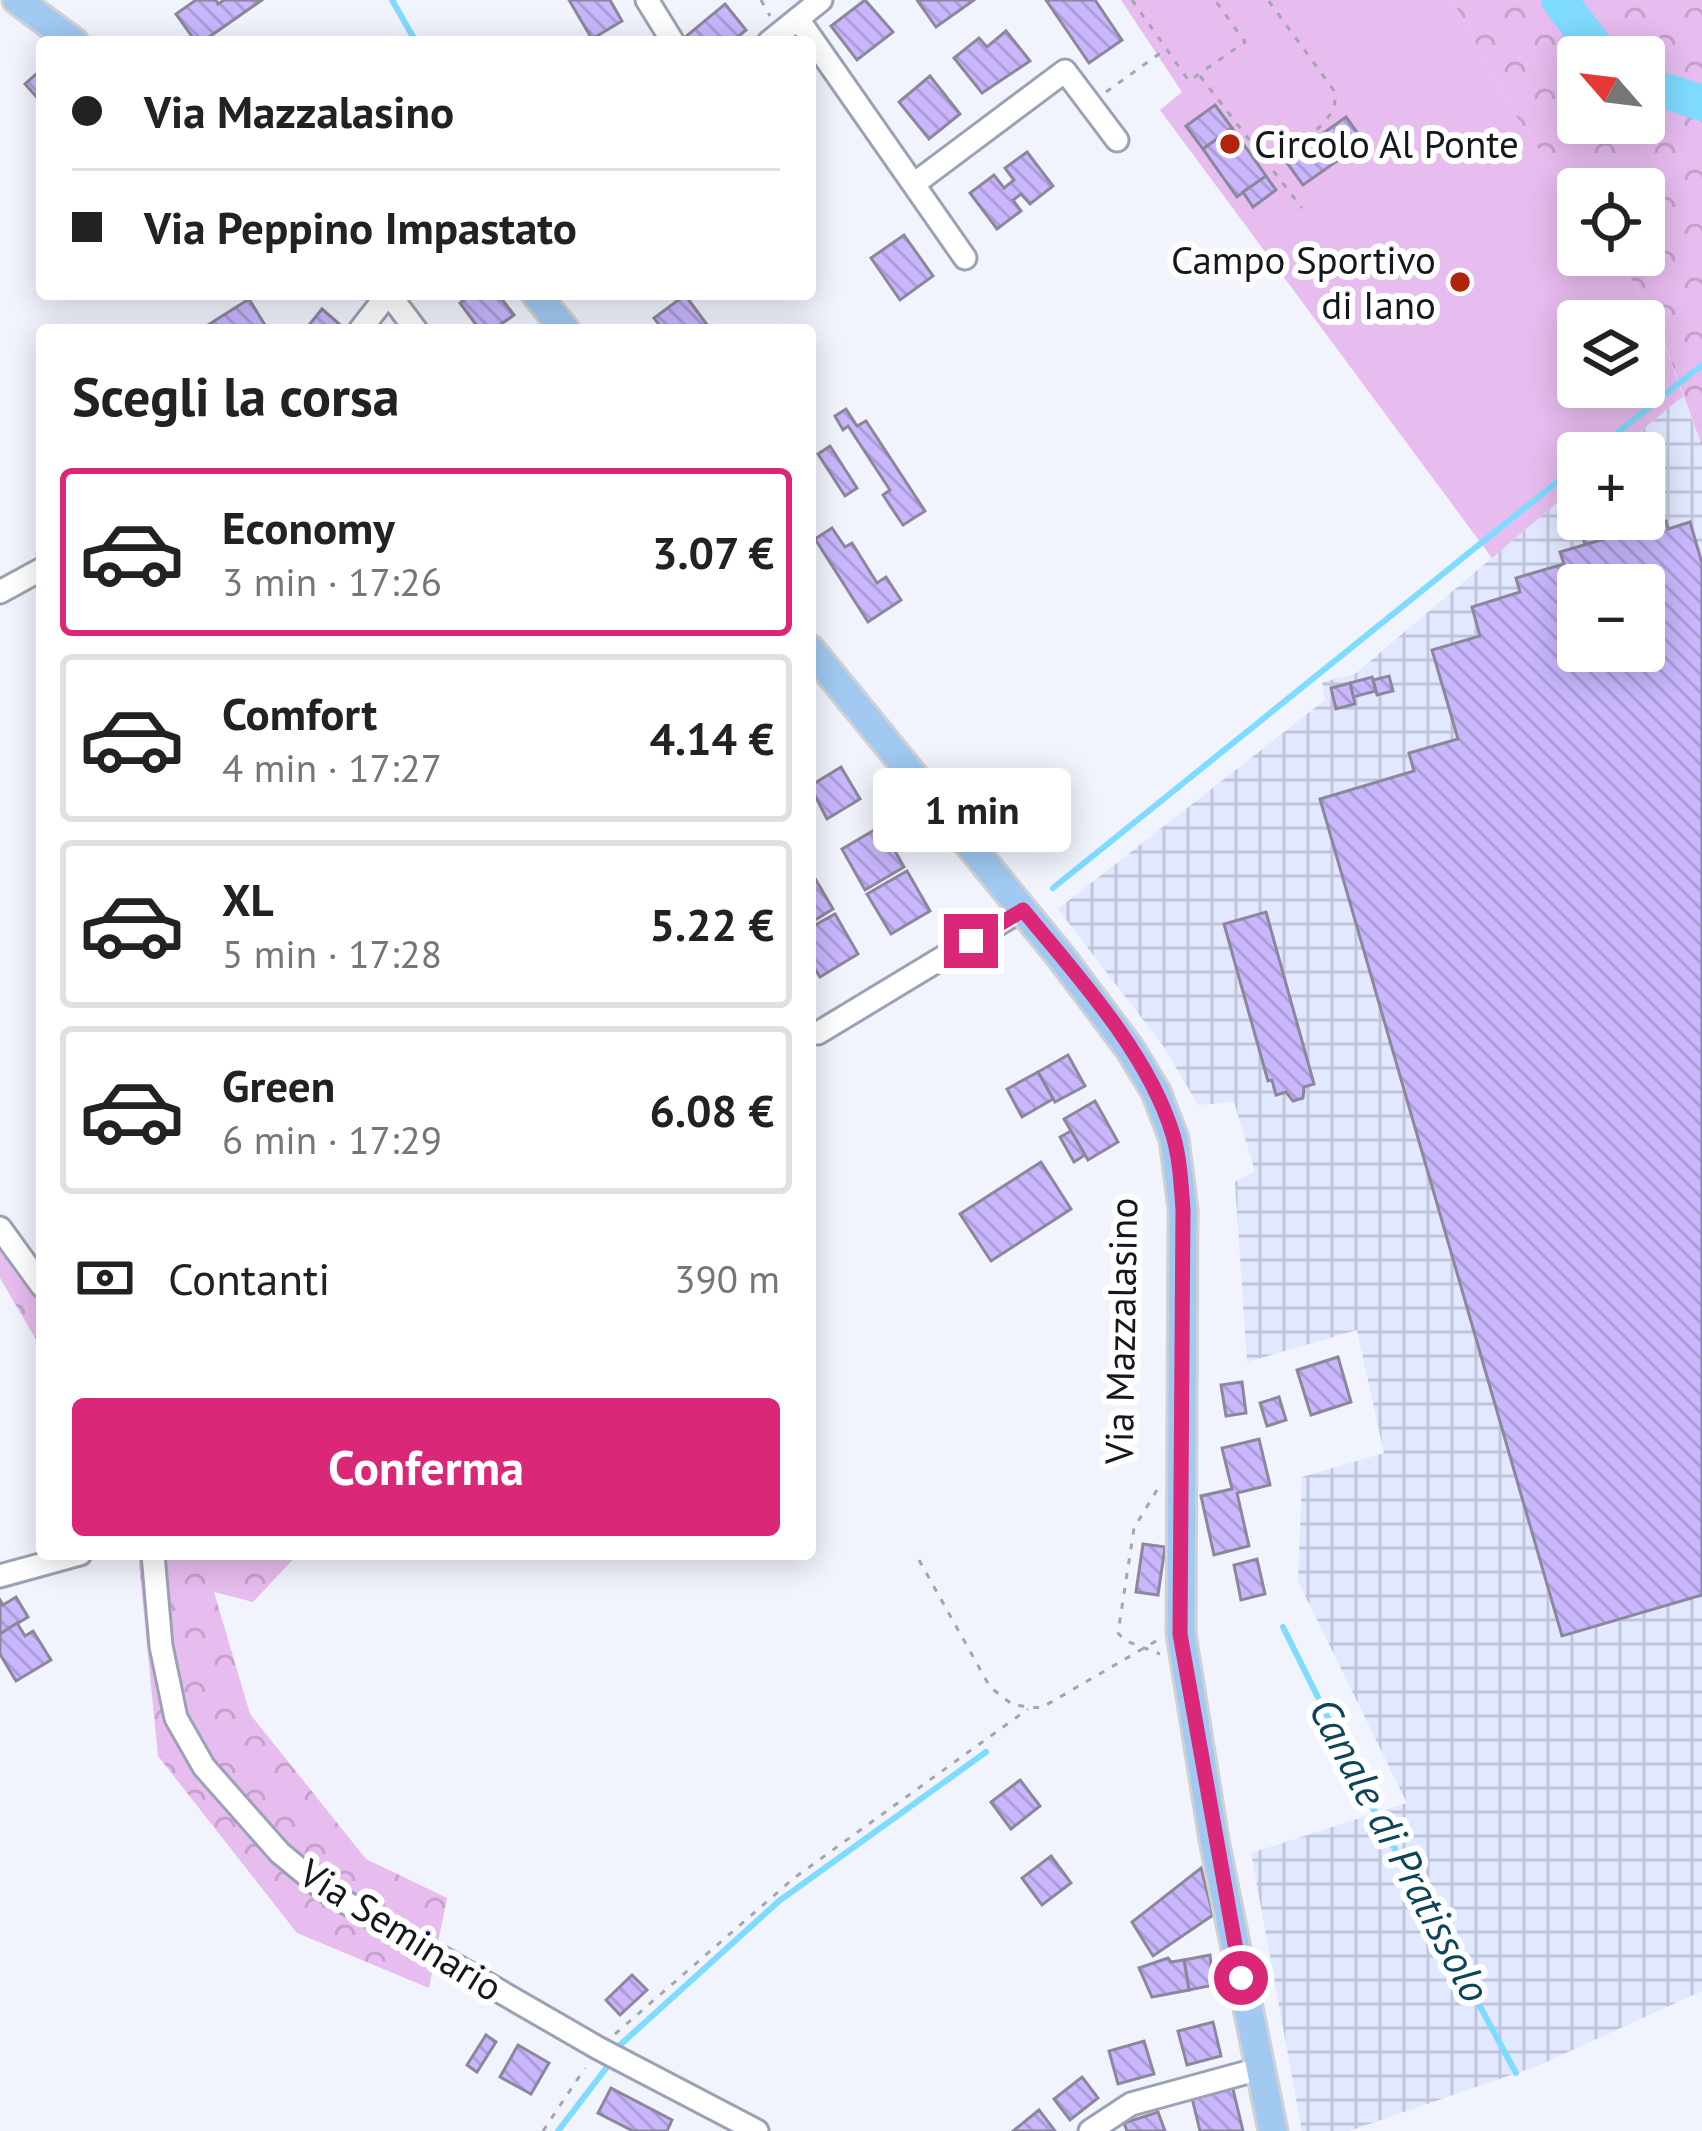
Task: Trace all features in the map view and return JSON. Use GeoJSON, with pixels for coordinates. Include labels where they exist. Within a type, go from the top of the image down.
{"type":"FeatureCollection","features":[{"type":"Feature","properties":{"kind":"main road"},"geometry":{"type":"LineString","coordinates":[[17,0],[66,36]]}},
{"type":"Feature","properties":{"kind":"main road"},"geometry":{"type":"LineString","coordinates":[[541,300],[560,324]]}},
{"type":"Feature","properties":{"kind":"main road","name":"Via Mazzalasino"},"geometry":{"type":"LineString","coordinates":[[816,656],[1130,1049],[1156,1092],[1174,1139],[1183,1209],[1180,1634],[1210,1819],[1273,2131]]}},
{"type":"Feature","properties":{"kind":"street"},"geometry":{"type":"LineString","coordinates":[[647,0],[669,36]]}},
{"type":"Feature","properties":{"kind":"street"},"geometry":{"type":"LineString","coordinates":[[777,36],[821,0]]}},
{"type":"Feature","properties":{"kind":"street"},"geometry":{"type":"LineString","coordinates":[[797,20],[808,36]]}},
{"type":"Feature","properties":{"kind":"street"},"geometry":{"type":"LineString","coordinates":[[816,47],[965,259]]}},
{"type":"Feature","properties":{"kind":"street"},"geometry":{"type":"LineString","coordinates":[[914,184],[1065,70],[1117,140]]}},
{"type":"Feature","properties":{"kind":"street"},"geometry":{"type":"LineString","coordinates":[[365,324],[383,300]]}},
{"type":"Feature","properties":{"kind":"street"},"geometry":{"type":"LineString","coordinates":[[393,300],[411,324]]}},
{"type":"Feature","properties":{"kind":"street"},"geometry":{"type":"LineString","coordinates":[[0,592],[36,572]]}},
{"type":"Feature","properties":{"kind":"street"},"geometry":{"type":"LineString","coordinates":[[818,1033],[1023,910]]}},
{"type":"Feature","properties":{"kind":"street"},"geometry":{"type":"LineString","coordinates":[[0,1228],[36,1278]]}},
{"type":"Feature","properties":{"kind":"street"},"geometry":{"type":"LineString","coordinates":[[0,1576],[58,1560]]}},
{"type":"Feature","properties":{"kind":"street","name":"Via Seminario"},"geometry":{"type":"LineString","coordinates":[[153,1560],[160,1646],[176,1718],[204,1767],[280,1853],[326,1891],[598,2048],[757,2131]]}},
{"type":"Feature","properties":{"kind":"street"},"geometry":{"type":"LineString","coordinates":[[1090,2131],[1131,2104],[1259,2069]]}},
{"type":"Feature","properties":{"kind":"path"},"geometry":{"type":"LineString","coordinates":[[1132,0],[1190,81],[1245,42],[1215,0]]}},
{"type":"Feature","properties":{"kind":"path"},"geometry":{"type":"LineString","coordinates":[[1267,163],[1326,120],[1336,100],[1335,92],[1268,0]]}},
{"type":"Feature","properties":{"kind":"path"},"geometry":{"type":"LineString","coordinates":[[1090,104],[1166,49]]}},
{"type":"Feature","properties":{"kind":"path"},"geometry":{"type":"LineString","coordinates":[[1198,74],[1302,208]]}},
{"type":"Feature","properties":{"kind":"path","name":"Via Mazzalasino"},"geometry":{"type":"LineString","coordinates":[[1159,1481],[1134,1528],[1118,1625],[1120,1637],[1160,1654],[1165,1661]]}},
{"type":"Feature","properties":{"kind":"path"},"geometry":{"type":"LineString","coordinates":[[919,1560],[990,1687],[1001,1699],[1028,1709]]}},
{"type":"Feature","properties":{"kind":"path"},"geometry":{"type":"LineString","coordinates":[[543,2131],[598,2048],[794,1878],[1028,1709],[1057,1700],[1144,1646],[1180,1634]]}},
{"type":"Feature","properties":{"kind":"shaded area"},"geometry":{"type":"Polygon","coordinates":[[[1683,396],[1702,446],[1702,1991],[1537,2066],[1349,2131],[1302,2131],[1251,1853],[1407,1803],[1298,1581],[1302,1477],[1384,1453],[1357,1330],[1247,1362],[1235,1182],[1255,1171],[1234,1102],[1198,1105],[1164,1047],[1058,909],[1325,700],[1322,682],[1355,674],[1557,503],[1557,540],[1665,540],[1665,432],[1640,432],[1683,396]]]}},
{"type":"Feature","properties":{"kind":"green space","name":"Campo Sportivo di Iano"},"geometry":{"type":"Polygon","coordinates":[[[1121,0],[1452,0],[1518,120],[1557,175],[1557,276],[1629,276],[1646,300],[1557,300],[1557,408],[1665,408],[1665,345],[1683,396],[1640,432],[1557,432],[1557,503],[1492,558],[1160,110],[1182,92],[1121,0]]]}},
{"type":"Feature","properties":{"kind":"green space"},"geometry":{"type":"Polygon","coordinates":[[[1452,0],[1702,0],[1702,446],[1665,345],[1665,300],[1646,300],[1629,276],[1665,276],[1665,168],[1557,168],[1557,175],[1518,120],[1452,0]]]}},
{"type":"Feature","properties":{"kind":"green space"},"geometry":{"type":"Polygon","coordinates":[[[0,1236],[36,1282],[36,1340],[0,1278],[0,1236]]]}},
{"type":"Feature","properties":{"kind":"green space"},"geometry":{"type":"Polygon","coordinates":[[[139,1560],[292,1560],[253,1602],[214,1592],[250,1714],[366,1859],[447,1898],[429,1988],[297,1933],[158,1756],[139,1560]]]}},
{"type":"Feature","properties":{"kind":"building"},"geometry":{"type":"Polygon","coordinates":[[[196,0],[218,4],[262,0],[211,36],[192,36],[176,14],[196,0]]]}},
{"type":"Feature","properties":{"kind":"building"},"geometry":{"type":"Polygon","coordinates":[[[569,0],[610,0],[622,21],[590,36],[569,0]]]}},
{"type":"Feature","properties":{"kind":"building"},"geometry":{"type":"Polygon","coordinates":[[[865,0],[893,32],[857,60],[831,26],[865,0]]]}},
{"type":"Feature","properties":{"kind":"building"},"geometry":{"type":"Polygon","coordinates":[[[917,0],[974,0],[936,27],[917,0]]]}},
{"type":"Feature","properties":{"kind":"building"},"geometry":{"type":"Polygon","coordinates":[[[1046,0],[1095,0],[1122,40],[1089,63],[1046,0]]]}},
{"type":"Feature","properties":{"kind":"building"},"geometry":{"type":"Polygon","coordinates":[[[725,4],[746,30],[739,36],[686,36],[725,4]]]}},
{"type":"Feature","properties":{"kind":"building"},"geometry":{"type":"Polygon","coordinates":[[[1006,31],[1030,61],[982,93],[954,58],[979,38],[987,47],[1006,31]]]}},
{"type":"Feature","properties":{"kind":"building"},"geometry":{"type":"Polygon","coordinates":[[[36,74],[36,96],[25,84],[36,74]]]}},
{"type":"Feature","properties":{"kind":"building"},"geometry":{"type":"Polygon","coordinates":[[[930,76],[960,114],[929,139],[899,102],[930,76]]]}},
{"type":"Feature","properties":{"kind":"building"},"geometry":{"type":"Polygon","coordinates":[[[1215,105],[1232,128],[1203,149],[1186,126],[1215,105]]]}},
{"type":"Feature","properties":{"kind":"building"},"geometry":{"type":"Polygon","coordinates":[[[1346,117],[1364,142],[1303,185],[1285,160],[1346,117]]]}},
{"type":"Feature","properties":{"kind":"building"},"geometry":{"type":"Polygon","coordinates":[[[1232,128],[1266,176],[1237,197],[1203,149],[1232,128]]]}},
{"type":"Feature","properties":{"kind":"building"},"geometry":{"type":"Polygon","coordinates":[[[1027,152],[1053,186],[1030,204],[1021,194],[1013,200],[1021,211],[997,229],[970,193],[994,175],[1004,188],[1014,180],[1005,168],[1027,152]]]}},
{"type":"Feature","properties":{"kind":"building"},"geometry":{"type":"Polygon","coordinates":[[[1266,176],[1276,190],[1253,207],[1243,192],[1266,176]]]}},
{"type":"Feature","properties":{"kind":"building"},"geometry":{"type":"Polygon","coordinates":[[[904,235],[933,276],[900,300],[871,258],[904,235]]]}},
{"type":"Feature","properties":{"kind":"building"},"geometry":{"type":"Polygon","coordinates":[[[250,300],[264,324],[209,324],[250,300]]]}},
{"type":"Feature","properties":{"kind":"building"},"geometry":{"type":"Polygon","coordinates":[[[503,300],[514,315],[501,324],[476,324],[460,303],[503,300]]]}},
{"type":"Feature","properties":{"kind":"building"},"geometry":{"type":"Polygon","coordinates":[[[678,300],[689,300],[707,324],[658,324],[654,318],[678,300]]]}},
{"type":"Feature","properties":{"kind":"building"},"geometry":{"type":"Polygon","coordinates":[[[322,309],[339,324],[310,324],[322,309]]]}},
{"type":"Feature","properties":{"kind":"building"},"geometry":{"type":"Polygon","coordinates":[[[846,409],[857,426],[866,421],[925,511],[903,525],[883,495],[890,490],[848,426],[843,430],[835,416],[846,409]]]}},
{"type":"Feature","properties":{"kind":"building"},"geometry":{"type":"Polygon","coordinates":[[[830,446],[857,488],[845,496],[818,454],[830,446]]]}},
{"type":"Feature","properties":{"kind":"building"},"geometry":{"type":"Polygon","coordinates":[[[1666,521],[1668,529],[1690,522],[1702,563],[1702,1595],[1562,1636],[1320,799],[1414,771],[1409,753],[1458,739],[1432,650],[1480,636],[1472,607],[1520,592],[1516,578],[1557,566],[1557,672],[1665,672],[1665,564],[1564,564],[1560,552],[1601,540],[1665,540],[1666,521]]]}},
{"type":"Feature","properties":{"kind":"building"},"geometry":{"type":"Polygon","coordinates":[[[832,528],[845,547],[852,543],[877,583],[886,577],[901,600],[868,622],[816,538],[832,528]]]}},
{"type":"Feature","properties":{"kind":"building"},"geometry":{"type":"Polygon","coordinates":[[[1389,676],[1393,691],[1377,695],[1373,680],[1389,676]]]}},
{"type":"Feature","properties":{"kind":"building"},"geometry":{"type":"Polygon","coordinates":[[[1372,677],[1376,691],[1353,697],[1350,683],[1372,677]]]}},
{"type":"Feature","properties":{"kind":"building"},"geometry":{"type":"Polygon","coordinates":[[[1350,683],[1355,704],[1336,709],[1331,688],[1350,683]]]}},
{"type":"Feature","properties":{"kind":"building"},"geometry":{"type":"Polygon","coordinates":[[[841,767],[860,799],[827,819],[816,798],[816,782],[841,767]]]}},
{"type":"Feature","properties":{"kind":"building"},"geometry":{"type":"Polygon","coordinates":[[[881,826],[904,867],[865,890],[842,849],[881,826]]]}},
{"type":"Feature","properties":{"kind":"building"},"geometry":{"type":"Polygon","coordinates":[[[907,871],[930,911],[891,934],[867,894],[907,871]]]}},
{"type":"Feature","properties":{"kind":"building"},"geometry":{"type":"Polygon","coordinates":[[[816,880],[833,909],[816,919],[816,880]]]}},
{"type":"Feature","properties":{"kind":"building"},"geometry":{"type":"Polygon","coordinates":[[[1266,912],[1314,1084],[1304,1087],[1303,1098],[1293,1101],[1286,1092],[1276,1095],[1272,1080],[1268,1081],[1224,924],[1266,912]]]}},
{"type":"Feature","properties":{"kind":"building"},"geometry":{"type":"Polygon","coordinates":[[[835,914],[858,954],[820,977],[816,971],[816,925],[835,914]]]}},
{"type":"Feature","properties":{"kind":"building"},"geometry":{"type":"Polygon","coordinates":[[[1068,1055],[1085,1086],[1055,1102],[1038,1072],[1068,1055]]]}},
{"type":"Feature","properties":{"kind":"building"},"geometry":{"type":"Polygon","coordinates":[[[1038,1072],[1053,1099],[1022,1117],[1007,1089],[1038,1072]]]}},
{"type":"Feature","properties":{"kind":"building"},"geometry":{"type":"Polygon","coordinates":[[[1095,1101],[1118,1142],[1088,1160],[1064,1119],[1095,1101]]]}},
{"type":"Feature","properties":{"kind":"building"},"geometry":{"type":"Polygon","coordinates":[[[1071,1131],[1085,1155],[1074,1162],[1060,1137],[1071,1131]]]}},
{"type":"Feature","properties":{"kind":"building"},"geometry":{"type":"Polygon","coordinates":[[[1041,1162],[1071,1209],[991,1261],[960,1214],[1041,1162]]]}},
{"type":"Feature","properties":{"kind":"building"},"geometry":{"type":"Polygon","coordinates":[[[1338,1357],[1351,1402],[1311,1415],[1297,1370],[1338,1357]]]}},
{"type":"Feature","properties":{"kind":"building"},"geometry":{"type":"Polygon","coordinates":[[[1242,1382],[1246,1413],[1226,1416],[1221,1385],[1242,1382]]]}},
{"type":"Feature","properties":{"kind":"building"},"geometry":{"type":"Polygon","coordinates":[[[1279,1397],[1286,1420],[1267,1426],[1260,1403],[1279,1397]]]}},
{"type":"Feature","properties":{"kind":"building"},"geometry":{"type":"Polygon","coordinates":[[[1259,1439],[1270,1485],[1237,1493],[1249,1546],[1214,1555],[1201,1496],[1232,1489],[1222,1448],[1259,1439]]]}},
{"type":"Feature","properties":{"kind":"building"},"geometry":{"type":"Polygon","coordinates":[[[1143,1544],[1165,1547],[1158,1595],[1136,1592],[1143,1544]]]}},
{"type":"Feature","properties":{"kind":"building"},"geometry":{"type":"Polygon","coordinates":[[[1257,1559],[1265,1594],[1241,1600],[1234,1565],[1257,1559]]]}},
{"type":"Feature","properties":{"kind":"building"},"geometry":{"type":"Polygon","coordinates":[[[16,1597],[28,1617],[0,1634],[0,1600],[3,1605],[16,1597]]]}},
{"type":"Feature","properties":{"kind":"building"},"geometry":{"type":"Polygon","coordinates":[[[17,1623],[25,1636],[33,1631],[51,1660],[16,1681],[0,1654],[0,1634],[17,1623]]]}},
{"type":"Feature","properties":{"kind":"building"},"geometry":{"type":"Polygon","coordinates":[[[1020,1780],[1040,1806],[1011,1829],[991,1802],[1020,1780]]]}},
{"type":"Feature","properties":{"kind":"building"},"geometry":{"type":"Polygon","coordinates":[[[1051,1856],[1071,1883],[1042,1905],[1022,1878],[1051,1856]]]}},
{"type":"Feature","properties":{"kind":"building"},"geometry":{"type":"Polygon","coordinates":[[[1201,1868],[1213,1915],[1153,1956],[1132,1922],[1201,1868]]]}},
{"type":"Feature","properties":{"kind":"building"},"geometry":{"type":"Polygon","coordinates":[[[1210,1955],[1213,1985],[1189,1990],[1184,1960],[1210,1955]]]}},
{"type":"Feature","properties":{"kind":"building"},"geometry":{"type":"Polygon","coordinates":[[[1168,1958],[1184,1960],[1189,1990],[1152,1997],[1139,1968],[1168,1958]]]}},
{"type":"Feature","properties":{"kind":"building"},"geometry":{"type":"Polygon","coordinates":[[[632,1975],[647,1990],[620,2015],[606,2000],[632,1975]]]}},
{"type":"Feature","properties":{"kind":"building"},"geometry":{"type":"Polygon","coordinates":[[[1213,2022],[1221,2056],[1187,2065],[1178,2031],[1213,2022]]]}},
{"type":"Feature","properties":{"kind":"building"},"geometry":{"type":"Polygon","coordinates":[[[486,2035],[496,2042],[477,2072],[467,2065],[486,2035]]]}},
{"type":"Feature","properties":{"kind":"building"},"geometry":{"type":"Polygon","coordinates":[[[1144,2041],[1154,2074],[1118,2084],[1109,2051],[1144,2041]]]}},
{"type":"Feature","properties":{"kind":"building"},"geometry":{"type":"Polygon","coordinates":[[[518,2045],[549,2063],[531,2094],[500,2077],[518,2045]]]}},
{"type":"Feature","properties":{"kind":"building"},"geometry":{"type":"Polygon","coordinates":[[[1082,2077],[1098,2098],[1070,2120],[1054,2099],[1082,2077]]]}},
{"type":"Feature","properties":{"kind":"building"},"geometry":{"type":"Polygon","coordinates":[[[1232,2085],[1243,2131],[1200,2131],[1192,2098],[1232,2085]]]}},
{"type":"Feature","properties":{"kind":"building"},"geometry":{"type":"Polygon","coordinates":[[[611,2088],[672,2120],[667,2131],[633,2131],[598,2113],[611,2088]]]}},
{"type":"Feature","properties":{"kind":"building"},"geometry":{"type":"Polygon","coordinates":[[[1039,2110],[1055,2131],[1013,2131],[1039,2110]]]}},
{"type":"Feature","properties":{"kind":"building"},"geometry":{"type":"Polygon","coordinates":[[[1158,2112],[1165,2131],[1127,2131],[1124,2123],[1158,2112]]]}},
{"type":"Feature","properties":{"kind":"waterway","name":"Canale di Pratissolo"},"geometry":{"type":"LineString","coordinates":[[392,0],[413,36]]}},
{"type":"Feature","properties":{"kind":"waterway"},"geometry":{"type":"LineString","coordinates":[[1559,0],[1587,36]]}},
{"type":"Feature","properties":{"kind":"waterway"},"geometry":{"type":"LineString","coordinates":[[1665,91],[1702,103]]}},
{"type":"Feature","properties":{"kind":"waterway"},"geometry":{"type":"LineString","coordinates":[[1618,432],[1702,365]]}},
{"type":"Feature","properties":{"kind":"waterway"},"geometry":{"type":"LineString","coordinates":[[1053,888],[1557,482]]}},
{"type":"Feature","properties":{"kind":"waterway","name":"Canale di Pratissolo"},"geometry":{"type":"LineString","coordinates":[[1283,1627],[1376,1814],[1516,2073]]}},
{"type":"Feature","properties":{"kind":"waterway"},"geometry":{"type":"LineString","coordinates":[[620,2045],[779,1901],[986,1752]]}},
{"type":"Feature","properties":{"kind":"waterway"},"geometry":{"type":"LineString","coordinates":[[558,2131],[607,2067]]}},
{"type":"Feature","properties":{"kind":"place","name":"Circolo Al Ponte"},"geometry":{"type":"Point","coordinates":[1230,144]}},
{"type":"Feature","properties":{"kind":"place","name":"Campo Sportivo di Iano"},"geometry":{"type":"Point","coordinates":[1460,282]}},
{"type":"Feature","properties":{"kind":"route"},"geometry":{"type":"LineString","coordinates":[[971,941],[1023,910],[1130,1049],[1156,1092],[1174,1139],[1183,1209],[1180,1634],[1241,1978]]}}]}
